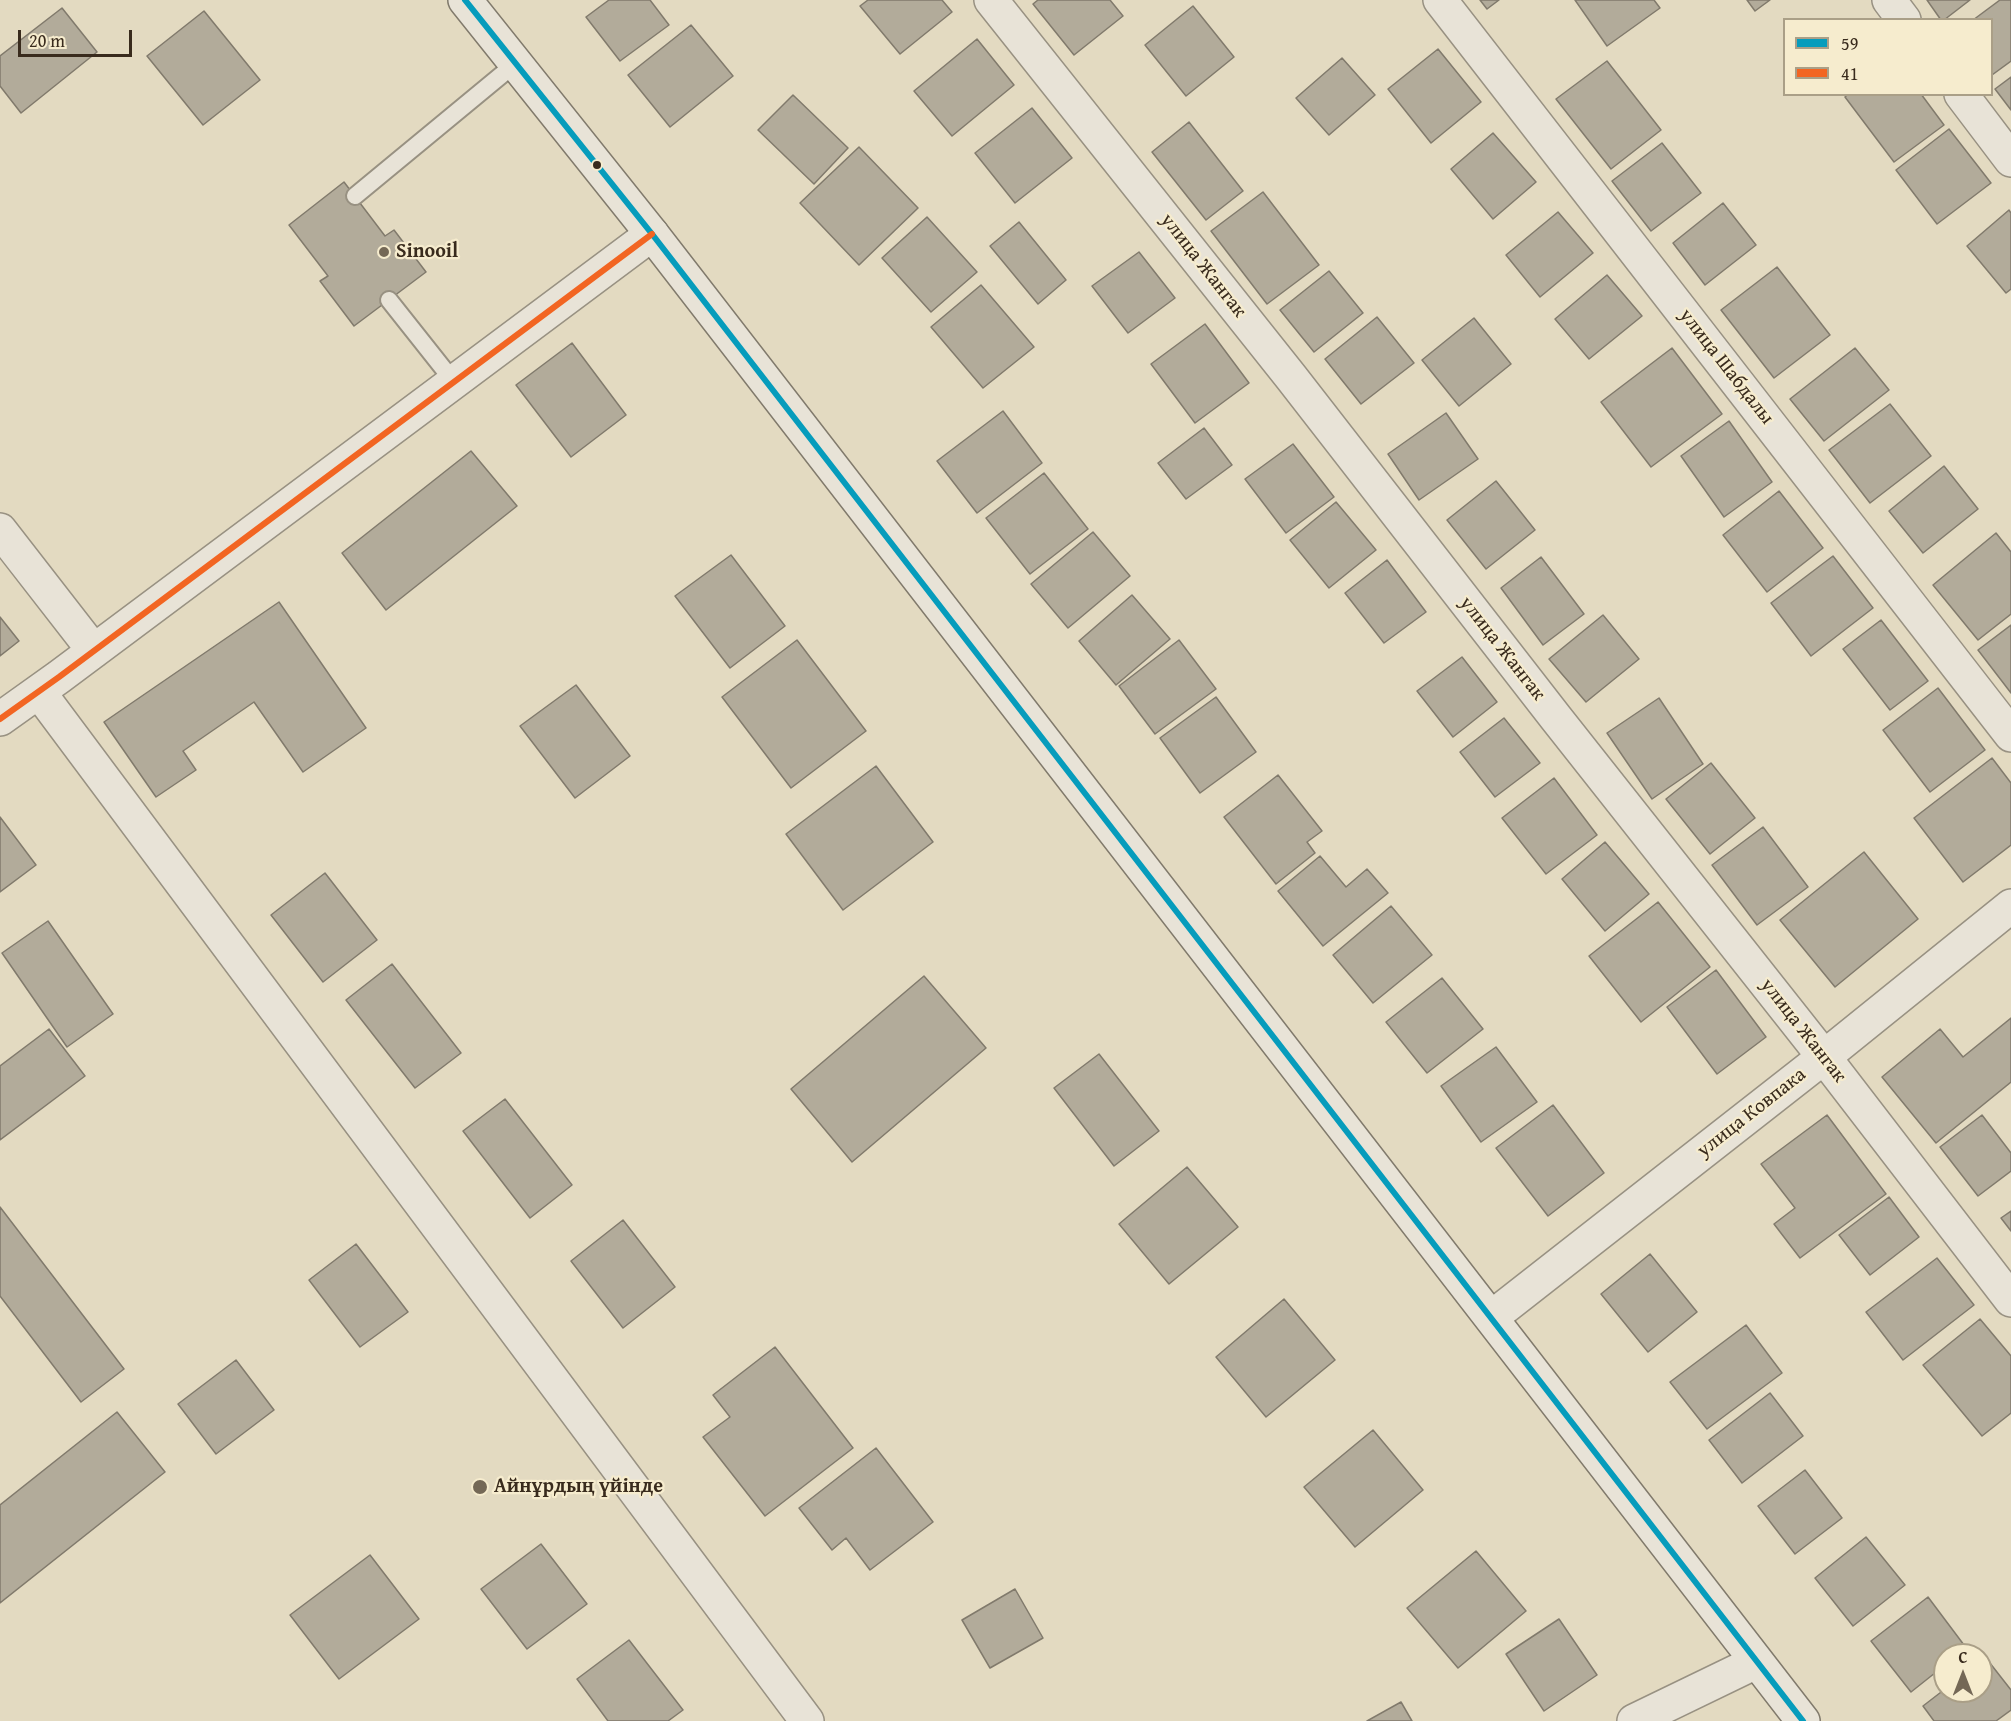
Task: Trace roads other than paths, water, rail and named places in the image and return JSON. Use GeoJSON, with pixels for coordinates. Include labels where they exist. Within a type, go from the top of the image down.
{"type":"FeatureCollection","features":[{"type":"Feature","properties":{"kind":"street"},"geometry":{"type":"LineString","coordinates":[[465,0],[652,234],[1803,1721]]}},
{"type":"Feature","properties":{"kind":"street","name":"улица Жангак"},"geometry":{"type":"LineString","coordinates":[[991,0],[1284,368],[1824,1057],[2011,1300]]}},
{"type":"Feature","properties":{"kind":"street","name":"улица Шабдалы"},"geometry":{"type":"LineString","coordinates":[[1440,0],[2011,735]]}},
{"type":"Feature","properties":{"kind":"street"},"geometry":{"type":"LineString","coordinates":[[1889,0],[1902,18]]}},
{"type":"Feature","properties":{"kind":"street"},"geometry":{"type":"LineString","coordinates":[[1963,96],[2011,160]]}},
{"type":"Feature","properties":{"kind":"street"},"geometry":{"type":"LineString","coordinates":[[0,719],[652,234]]}},
{"type":"Feature","properties":{"kind":"street"},"geometry":{"type":"LineString","coordinates":[[0,530],[94,651]]}},
{"type":"Feature","properties":{"kind":"street"},"geometry":{"type":"LineString","coordinates":[[39,692],[807,1721]]}},
{"type":"Feature","properties":{"kind":"street","name":"улица Ковпака"},"geometry":{"type":"LineString","coordinates":[[1492,1317],[1824,1057],[2011,906]]}},
{"type":"Feature","properties":{"kind":"street"},"geometry":{"type":"LineString","coordinates":[[1634,1721],[1756,1662]]}},
{"type":"Feature","properties":{"kind":"lane"},"geometry":{"type":"LineString","coordinates":[[355,196],[516,63]]}},
{"type":"Feature","properties":{"kind":"lane"},"geometry":{"type":"LineString","coordinates":[[389,300],[454,382]]}},
{"type":"Feature","properties":{"kind":"place","name":"Sinooil"},"geometry":{"type":"Point","coordinates":[384,252]}},
{"type":"Feature","properties":{"kind":"place","name":"Айнұрдың үйінде"},"geometry":{"type":"Point","coordinates":[480,1487]}}]}
